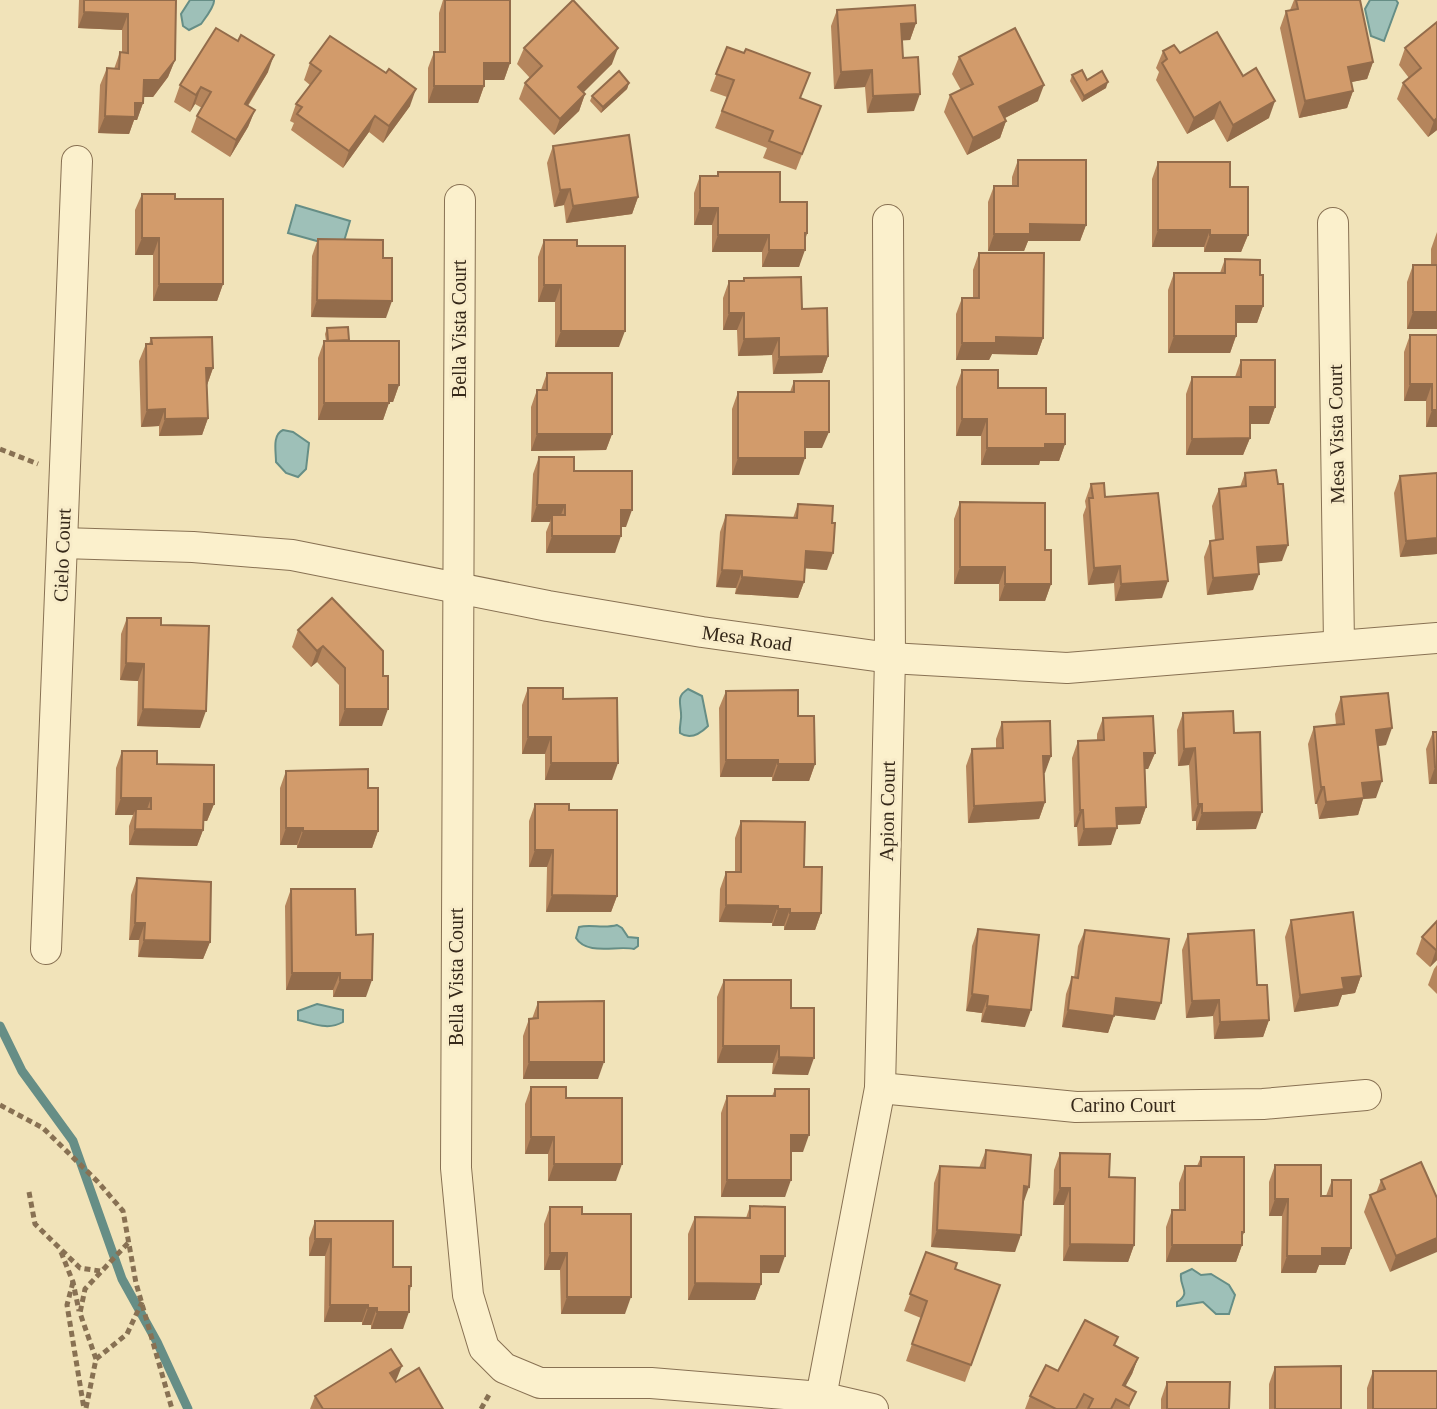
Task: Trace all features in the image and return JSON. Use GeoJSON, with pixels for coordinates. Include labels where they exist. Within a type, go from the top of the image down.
{"type":"FeatureCollection","features":[{"type":"Feature","properties":{"kind":"street","name":"Cielo Court"},"geometry":{"type":"LineString","coordinates":[[46,949],[77,161]]}},
{"type":"Feature","properties":{"kind":"street","name":"Bella Vista Court"},"geometry":{"type":"LineString","coordinates":[[460,200],[456,1168],[468,1295],[484,1348],[504,1368],[540,1383],[651,1383],[821,1397],[873,1409]]}},
{"type":"Feature","properties":{"kind":"street","name":"Apion Court"},"geometry":{"type":"LineString","coordinates":[[821,1397],[880,1088],[890,658],[888,220]]}},
{"type":"Feature","properties":{"kind":"street","name":"Mesa Vista Court"},"geometry":{"type":"LineString","coordinates":[[1333,223],[1339,645]]}},
{"type":"Feature","properties":{"kind":"street","name":"Mesa Road"},"geometry":{"type":"LineString","coordinates":[[62,543],[193,547],[292,555],[548,606],[702,632],[890,658],[1067,668],[1437,638]]}},
{"type":"Feature","properties":{"kind":"street","name":"Carino Court"},"geometry":{"type":"LineString","coordinates":[[880,1088],[1076,1107],[1263,1104],[1366,1095]]}},
{"type":"Feature","properties":{"kind":"path"},"geometry":{"type":"LineString","coordinates":[[0,1105],[43,1128],[123,1211],[142,1302],[172,1409]]}},
{"type":"Feature","properties":{"kind":"path"},"geometry":{"type":"LineString","coordinates":[[29,1192],[35,1224],[80,1268],[101,1271]]}},
{"type":"Feature","properties":{"kind":"path"},"geometry":{"type":"LineString","coordinates":[[80,1313],[85,1289],[129,1242]]}},
{"type":"Feature","properties":{"kind":"path"},"geometry":{"type":"LineString","coordinates":[[61,1251],[96,1359],[85,1409]]}},
{"type":"Feature","properties":{"kind":"path"},"geometry":{"type":"LineString","coordinates":[[73,1282],[67,1305],[85,1409]]}},
{"type":"Feature","properties":{"kind":"path"},"geometry":{"type":"LineString","coordinates":[[96,1359],[127,1334],[142,1302]]}},
{"type":"Feature","properties":{"kind":"water"},"geometry":{"type":"Polygon","coordinates":[[[190,0],[214,2],[201,24],[189,30],[183,26],[181,14],[190,0]]]}},
{"type":"Feature","properties":{"kind":"water"},"geometry":{"type":"Polygon","coordinates":[[[1370,0],[1396,0],[1398,3],[1384,41],[1371,36],[1365,9],[1370,0]]]}},
{"type":"Feature","properties":{"kind":"water"},"geometry":{"type":"Polygon","coordinates":[[[296,205],[350,221],[342,248],[288,233],[296,205]]]}},
{"type":"Feature","properties":{"kind":"water"},"geometry":{"type":"Polygon","coordinates":[[[283,430],[293,432],[309,443],[306,469],[298,477],[286,473],[276,462],[276,439],[283,430]]]}},
{"type":"Feature","properties":{"kind":"water"},"geometry":{"type":"Polygon","coordinates":[[[688,689],[702,696],[708,726],[691,736],[680,733],[680,699],[688,689]]]}},
{"type":"Feature","properties":{"kind":"water"},"geometry":{"type":"Polygon","coordinates":[[[617,925],[628,937],[638,938],[638,946],[634,949],[587,947],[576,938],[579,927],[617,925]]]}},
{"type":"Feature","properties":{"kind":"water"},"geometry":{"type":"Polygon","coordinates":[[[317,1004],[343,1010],[343,1022],[326,1026],[298,1020],[298,1011],[317,1004]]]}},
{"type":"Feature","properties":{"kind":"water"},"geometry":{"type":"Polygon","coordinates":[[[1192,1269],[1201,1275],[1211,1274],[1229,1285],[1235,1295],[1229,1314],[1216,1314],[1203,1302],[1177,1306],[1184,1296],[1181,1274],[1192,1269]]]}},
{"type":"Feature","properties":{"kind":"building"},"geometry":{"type":"Polygon","coordinates":[[[84,0],[176,0],[175,60],[159,80],[144,80],[143,103],[135,103],[135,117],[105,116],[107,68],[119,69],[120,52],[128,53],[128,14],[84,12],[84,0]]]}},
{"type":"Feature","properties":{"kind":"building"},"geometry":{"type":"Polygon","coordinates":[[[445,0],[510,0],[510,63],[484,63],[484,86],[434,86],[434,52],[445,52],[445,0]]]}},
{"type":"Feature","properties":{"kind":"building"},"geometry":{"type":"Polygon","coordinates":[[[573,0],[618,48],[578,87],[585,94],[560,119],[525,83],[542,66],[524,48],[573,0]]]}},
{"type":"Feature","properties":{"kind":"building"},"geometry":{"type":"Polygon","coordinates":[[[1296,0],[1360,0],[1373,62],[1348,67],[1353,91],[1305,101],[1286,11],[1298,9],[1296,0]]]}},
{"type":"Feature","properties":{"kind":"building"},"geometry":{"type":"Polygon","coordinates":[[[915,5],[916,23],[901,24],[903,58],[918,57],[920,94],[873,96],[872,70],[841,72],[837,10],[915,5]]]}},
{"type":"Feature","properties":{"kind":"building"},"geometry":{"type":"Polygon","coordinates":[[[1437,22],[1437,118],[1434,121],[1403,83],[1421,68],[1405,48],[1437,22]]]}},
{"type":"Feature","properties":{"kind":"building"},"geometry":{"type":"Polygon","coordinates":[[[216,28],[238,41],[241,35],[274,55],[245,104],[255,110],[236,140],[197,116],[211,92],[201,87],[196,95],[180,85],[216,28]]]}},
{"type":"Feature","properties":{"kind":"building"},"geometry":{"type":"Polygon","coordinates":[[[1015,28],[1044,85],[999,107],[1006,121],[973,138],[950,95],[973,84],[959,57],[1015,28]]]}},
{"type":"Feature","properties":{"kind":"building"},"geometry":{"type":"Polygon","coordinates":[[[1217,32],[1243,76],[1256,68],[1275,101],[1233,125],[1220,102],[1194,118],[1162,63],[1167,59],[1163,51],[1174,45],[1180,53],[1217,32]]]}},
{"type":"Feature","properties":{"kind":"building"},"geometry":{"type":"Polygon","coordinates":[[[330,36],[386,73],[389,69],[416,89],[389,126],[375,116],[349,151],[297,114],[302,107],[296,104],[321,71],[310,63],[330,36]]]}},
{"type":"Feature","properties":{"kind":"building"},"geometry":{"type":"Polygon","coordinates":[[[727,47],[744,53],[746,49],[810,73],[800,98],[821,106],[802,154],[769,141],[773,131],[722,111],[734,80],[716,74],[727,47]]]}},
{"type":"Feature","properties":{"kind":"building"},"geometry":{"type":"Polygon","coordinates":[[[1082,70],[1087,80],[1102,71],[1108,82],[1084,96],[1072,75],[1082,70]]]}},
{"type":"Feature","properties":{"kind":"building"},"geometry":{"type":"Polygon","coordinates":[[[619,71],[629,83],[603,107],[592,96],[619,71]]]}},
{"type":"Feature","properties":{"kind":"building"},"geometry":{"type":"Polygon","coordinates":[[[629,135],[638,197],[573,206],[570,189],[560,190],[553,146],[629,135]]]}},
{"type":"Feature","properties":{"kind":"building"},"geometry":{"type":"Polygon","coordinates":[[[1018,160],[1086,160],[1086,225],[1030,224],[1030,234],[994,234],[994,186],[1018,186],[1018,160]]]}},
{"type":"Feature","properties":{"kind":"building"},"geometry":{"type":"Polygon","coordinates":[[[1158,162],[1230,162],[1230,187],[1248,187],[1248,235],[1210,235],[1210,230],[1158,230],[1158,162]]]}},
{"type":"Feature","properties":{"kind":"building"},"geometry":{"type":"Polygon","coordinates":[[[718,172],[780,172],[780,202],[807,202],[805,250],[769,250],[769,235],[718,235],[718,208],[700,208],[700,176],[718,176],[718,172]]]}},
{"type":"Feature","properties":{"kind":"building"},"geometry":{"type":"Polygon","coordinates":[[[142,194],[175,194],[175,199],[223,199],[223,284],[159,284],[159,238],[142,238],[142,194]]]}},
{"type":"Feature","properties":{"kind":"building"},"geometry":{"type":"Polygon","coordinates":[[[318,239],[383,240],[383,258],[392,258],[392,301],[317,300],[318,239]]]}},
{"type":"Feature","properties":{"kind":"building"},"geometry":{"type":"Polygon","coordinates":[[[544,240],[577,240],[577,246],[625,246],[625,331],[561,331],[561,285],[544,285],[544,240]]]}},
{"type":"Feature","properties":{"kind":"building"},"geometry":{"type":"Polygon","coordinates":[[[979,253],[1044,253],[1043,338],[996,337],[996,343],[962,343],[962,298],[979,298],[979,253]]]}},
{"type":"Feature","properties":{"kind":"building"},"geometry":{"type":"Polygon","coordinates":[[[1225,259],[1260,260],[1263,306],[1236,306],[1236,336],[1174,336],[1174,273],[1225,273],[1225,259]]]}},
{"type":"Feature","properties":{"kind":"building"},"geometry":{"type":"Polygon","coordinates":[[[1413,265],[1437,265],[1437,312],[1413,312],[1413,265]]]}},
{"type":"Feature","properties":{"kind":"building"},"geometry":{"type":"Polygon","coordinates":[[[801,277],[802,309],[827,308],[828,356],[779,357],[779,338],[744,339],[744,313],[729,313],[729,281],[801,277]]]}},
{"type":"Feature","properties":{"kind":"building"},"geometry":{"type":"Polygon","coordinates":[[[348,327],[349,340],[328,341],[327,328],[348,327]]]}},
{"type":"Feature","properties":{"kind":"building"},"geometry":{"type":"Polygon","coordinates":[[[1410,335],[1437,335],[1437,410],[1432,410],[1432,384],[1410,384],[1410,335]]]}},
{"type":"Feature","properties":{"kind":"building"},"geometry":{"type":"Polygon","coordinates":[[[212,337],[213,368],[206,368],[208,418],[165,419],[165,409],[147,410],[146,344],[152,344],[151,338],[212,337]]]}},
{"type":"Feature","properties":{"kind":"building"},"geometry":{"type":"Polygon","coordinates":[[[324,341],[399,341],[399,385],[389,385],[389,403],[324,403],[324,341]]]}},
{"type":"Feature","properties":{"kind":"building"},"geometry":{"type":"Polygon","coordinates":[[[1241,360],[1275,360],[1275,407],[1250,407],[1250,438],[1192,439],[1192,377],[1241,377],[1241,360]]]}},
{"type":"Feature","properties":{"kind":"building"},"geometry":{"type":"Polygon","coordinates":[[[962,370],[998,370],[998,388],[1046,388],[1046,414],[1065,414],[1065,444],[1045,444],[1045,448],[987,448],[987,419],[962,419],[962,370]]]}},
{"type":"Feature","properties":{"kind":"building"},"geometry":{"type":"Polygon","coordinates":[[[547,373],[612,373],[612,434],[537,434],[537,390],[547,390],[547,373]]]}},
{"type":"Feature","properties":{"kind":"building"},"geometry":{"type":"Polygon","coordinates":[[[794,381],[829,381],[829,432],[805,432],[805,458],[738,458],[738,392],[794,392],[794,381]]]}},
{"type":"Feature","properties":{"kind":"building"},"geometry":{"type":"Polygon","coordinates":[[[539,457],[574,457],[574,471],[632,471],[632,510],[621,510],[621,536],[552,536],[552,515],[565,515],[565,505],[537,505],[539,457]]]}},
{"type":"Feature","properties":{"kind":"building"},"geometry":{"type":"Polygon","coordinates":[[[1276,470],[1278,484],[1283,484],[1288,545],[1257,547],[1259,574],[1213,578],[1210,541],[1223,539],[1219,489],[1246,486],[1245,473],[1276,470]]]}},
{"type":"Feature","properties":{"kind":"building"},"geometry":{"type":"Polygon","coordinates":[[[1437,473],[1437,538],[1406,541],[1400,476],[1437,473]]]}},
{"type":"Feature","properties":{"kind":"building"},"geometry":{"type":"Polygon","coordinates":[[[1104,483],[1105,497],[1158,493],[1168,581],[1121,584],[1120,566],[1094,568],[1089,498],[1093,498],[1091,484],[1104,483]]]}},
{"type":"Feature","properties":{"kind":"building"},"geometry":{"type":"Polygon","coordinates":[[[960,502],[1045,503],[1045,550],[1051,550],[1051,584],[1005,584],[1005,567],[960,567],[960,502]]]}},
{"type":"Feature","properties":{"kind":"building"},"geometry":{"type":"Polygon","coordinates":[[[798,504],[833,506],[832,523],[835,523],[833,553],[806,551],[804,582],[742,577],[742,571],[722,570],[726,515],[797,518],[798,504]]]}},
{"type":"Feature","properties":{"kind":"building"},"geometry":{"type":"Polygon","coordinates":[[[332,598],[383,651],[383,676],[388,676],[388,709],[345,709],[345,668],[323,646],[317,651],[298,630],[332,598]]]}},
{"type":"Feature","properties":{"kind":"building"},"geometry":{"type":"Polygon","coordinates":[[[127,618],[161,618],[161,625],[209,626],[206,711],[143,709],[144,664],[126,663],[127,618]]]}},
{"type":"Feature","properties":{"kind":"building"},"geometry":{"type":"Polygon","coordinates":[[[528,688],[563,688],[563,699],[617,698],[618,763],[551,763],[551,737],[528,737],[528,688]]]}},
{"type":"Feature","properties":{"kind":"building"},"geometry":{"type":"Polygon","coordinates":[[[798,690],[798,716],[814,716],[815,764],[726,760],[726,691],[798,690]]]}},
{"type":"Feature","properties":{"kind":"building"},"geometry":{"type":"Polygon","coordinates":[[[1388,693],[1392,728],[1376,730],[1382,781],[1362,783],[1364,798],[1326,802],[1324,787],[1321,787],[1314,727],[1344,724],[1341,697],[1388,693]]]}},
{"type":"Feature","properties":{"kind":"building"},"geometry":{"type":"Polygon","coordinates":[[[1233,711],[1234,733],[1260,732],[1262,812],[1202,813],[1202,804],[1198,804],[1195,748],[1184,749],[1183,713],[1233,711]]]}},
{"type":"Feature","properties":{"kind":"building"},"geometry":{"type":"Polygon","coordinates":[[[1153,716],[1155,753],[1144,753],[1146,807],[1116,808],[1117,828],[1084,829],[1083,810],[1080,810],[1078,741],[1104,740],[1103,718],[1153,716]]]}},
{"type":"Feature","properties":{"kind":"building"},"geometry":{"type":"Polygon","coordinates":[[[1050,721],[1051,756],[1043,756],[1045,802],[974,806],[972,749],[1003,748],[1002,722],[1050,721]]]}},
{"type":"Feature","properties":{"kind":"building"},"geometry":{"type":"Polygon","coordinates":[[[1433,732],[1437,732],[1437,767],[1435,767],[1433,732]]]}},
{"type":"Feature","properties":{"kind":"building"},"geometry":{"type":"Polygon","coordinates":[[[122,751],[157,751],[157,764],[214,765],[214,804],[204,804],[203,830],[135,829],[136,809],[151,809],[151,798],[121,798],[122,751]]]}},
{"type":"Feature","properties":{"kind":"building"},"geometry":{"type":"Polygon","coordinates":[[[368,769],[368,788],[378,788],[378,831],[303,831],[303,828],[286,828],[286,771],[368,769]]]}},
{"type":"Feature","properties":{"kind":"building"},"geometry":{"type":"Polygon","coordinates":[[[535,804],[569,804],[569,810],[617,810],[617,896],[552,895],[553,850],[535,850],[535,804]]]}},
{"type":"Feature","properties":{"kind":"building"},"geometry":{"type":"Polygon","coordinates":[[[741,821],[805,822],[804,867],[822,867],[821,913],[790,913],[790,909],[778,909],[778,906],[726,905],[726,872],[741,872],[741,821]]]}},
{"type":"Feature","properties":{"kind":"building"},"geometry":{"type":"Polygon","coordinates":[[[137,878],[211,882],[210,942],[144,940],[145,923],[135,923],[137,878]]]}},
{"type":"Feature","properties":{"kind":"building"},"geometry":{"type":"Polygon","coordinates":[[[291,889],[355,889],[356,935],[373,934],[372,980],[340,980],[340,973],[292,973],[291,889]]]}},
{"type":"Feature","properties":{"kind":"building"},"geometry":{"type":"Polygon","coordinates":[[[1353,912],[1361,976],[1342,978],[1344,989],[1300,995],[1291,920],[1353,912]]]}},
{"type":"Feature","properties":{"kind":"building"},"geometry":{"type":"Polygon","coordinates":[[[1437,921],[1437,949],[1436,950],[1422,937],[1437,921]]]}},
{"type":"Feature","properties":{"kind":"building"},"geometry":{"type":"Polygon","coordinates":[[[978,929],[1039,935],[1031,1010],[987,1006],[988,996],[972,994],[978,929]]]}},
{"type":"Feature","properties":{"kind":"building"},"geometry":{"type":"Polygon","coordinates":[[[1085,930],[1169,939],[1161,1003],[1116,998],[1114,1016],[1068,1010],[1072,977],[1078,978],[1085,930]]]}},
{"type":"Feature","properties":{"kind":"building"},"geometry":{"type":"Polygon","coordinates":[[[1254,930],[1257,985],[1267,985],[1269,1020],[1220,1022],[1219,1000],[1192,1001],[1188,934],[1254,930]]]}},
{"type":"Feature","properties":{"kind":"building"},"geometry":{"type":"Polygon","coordinates":[[[724,980],[791,980],[791,1008],[814,1008],[814,1058],[779,1057],[779,1046],[723,1046],[724,980]]]}},
{"type":"Feature","properties":{"kind":"building"},"geometry":{"type":"Polygon","coordinates":[[[604,1001],[604,1062],[529,1062],[529,1019],[538,1018],[538,1002],[604,1001]]]}},
{"type":"Feature","properties":{"kind":"building"},"geometry":{"type":"Polygon","coordinates":[[[531,1087],[566,1087],[566,1098],[622,1098],[622,1164],[554,1164],[554,1137],[531,1137],[531,1087]]]}},
{"type":"Feature","properties":{"kind":"building"},"geometry":{"type":"Polygon","coordinates":[[[775,1089],[809,1089],[809,1135],[791,1135],[791,1180],[727,1180],[727,1096],[775,1096],[775,1089]]]}},
{"type":"Feature","properties":{"kind":"building"},"geometry":{"type":"Polygon","coordinates":[[[986,1150],[1031,1155],[1029,1187],[1024,1186],[1021,1235],[937,1230],[940,1166],[985,1168],[986,1150]]]}},
{"type":"Feature","properties":{"kind":"building"},"geometry":{"type":"Polygon","coordinates":[[[1060,1153],[1110,1154],[1109,1177],[1135,1178],[1134,1245],[1070,1244],[1070,1188],[1060,1188],[1060,1153]]]}},
{"type":"Feature","properties":{"kind":"building"},"geometry":{"type":"Polygon","coordinates":[[[1201,1157],[1244,1157],[1242,1245],[1172,1245],[1172,1210],[1185,1210],[1185,1166],[1201,1166],[1201,1157]]]}},
{"type":"Feature","properties":{"kind":"building"},"geometry":{"type":"Polygon","coordinates":[[[1421,1162],[1437,1198],[1437,1238],[1396,1256],[1370,1195],[1385,1189],[1381,1180],[1421,1162]]]}},
{"type":"Feature","properties":{"kind":"building"},"geometry":{"type":"Polygon","coordinates":[[[1275,1165],[1321,1165],[1321,1196],[1332,1196],[1332,1180],[1351,1180],[1351,1248],[1322,1248],[1322,1256],[1287,1256],[1288,1199],[1275,1199],[1275,1165]]]}},
{"type":"Feature","properties":{"kind":"building"},"geometry":{"type":"Polygon","coordinates":[[[750,1206],[785,1207],[785,1256],[761,1256],[761,1284],[695,1283],[695,1217],[750,1218],[750,1206]]]}},
{"type":"Feature","properties":{"kind":"building"},"geometry":{"type":"Polygon","coordinates":[[[550,1207],[582,1207],[582,1214],[631,1214],[631,1297],[567,1297],[567,1253],[550,1253],[550,1207]]]}},
{"type":"Feature","properties":{"kind":"building"},"geometry":{"type":"Polygon","coordinates":[[[315,1221],[393,1221],[393,1267],[411,1267],[409,1312],[377,1312],[377,1308],[368,1308],[368,1305],[330,1305],[331,1239],[315,1239],[315,1221]]]}},
{"type":"Feature","properties":{"kind":"building"},"geometry":{"type":"Polygon","coordinates":[[[926,1252],[957,1263],[955,1269],[1000,1285],[971,1365],[912,1344],[927,1301],[910,1294],[926,1252]]]}},
{"type":"Feature","properties":{"kind":"building"},"geometry":{"type":"Polygon","coordinates":[[[1085,1320],[1118,1337],[1114,1345],[1138,1358],[1123,1385],[1136,1392],[1129,1406],[1116,1399],[1111,1409],[1088,1409],[1093,1399],[1084,1394],[1076,1409],[1056,1409],[1030,1396],[1046,1365],[1058,1371],[1085,1320]]]}},
{"type":"Feature","properties":{"kind":"building"},"geometry":{"type":"Polygon","coordinates":[[[391,1349],[402,1366],[390,1373],[396,1382],[419,1368],[443,1409],[323,1409],[315,1396],[391,1349]]]}},
{"type":"Feature","properties":{"kind":"building"},"geometry":{"type":"Polygon","coordinates":[[[1341,1366],[1341,1409],[1275,1409],[1275,1367],[1341,1366]]]}},
{"type":"Feature","properties":{"kind":"building"},"geometry":{"type":"Polygon","coordinates":[[[1373,1371],[1437,1371],[1437,1409],[1373,1409],[1373,1371]]]}},
{"type":"Feature","properties":{"kind":"building"},"geometry":{"type":"Polygon","coordinates":[[[1167,1382],[1230,1382],[1229,1409],[1167,1409],[1167,1382]]]}},
{"type":"Feature","properties":{"kind":"waterway"},"geometry":{"type":"LineString","coordinates":[[0,1026],[22,1071],[73,1141],[122,1279],[157,1342],[188,1409]]}}]}
